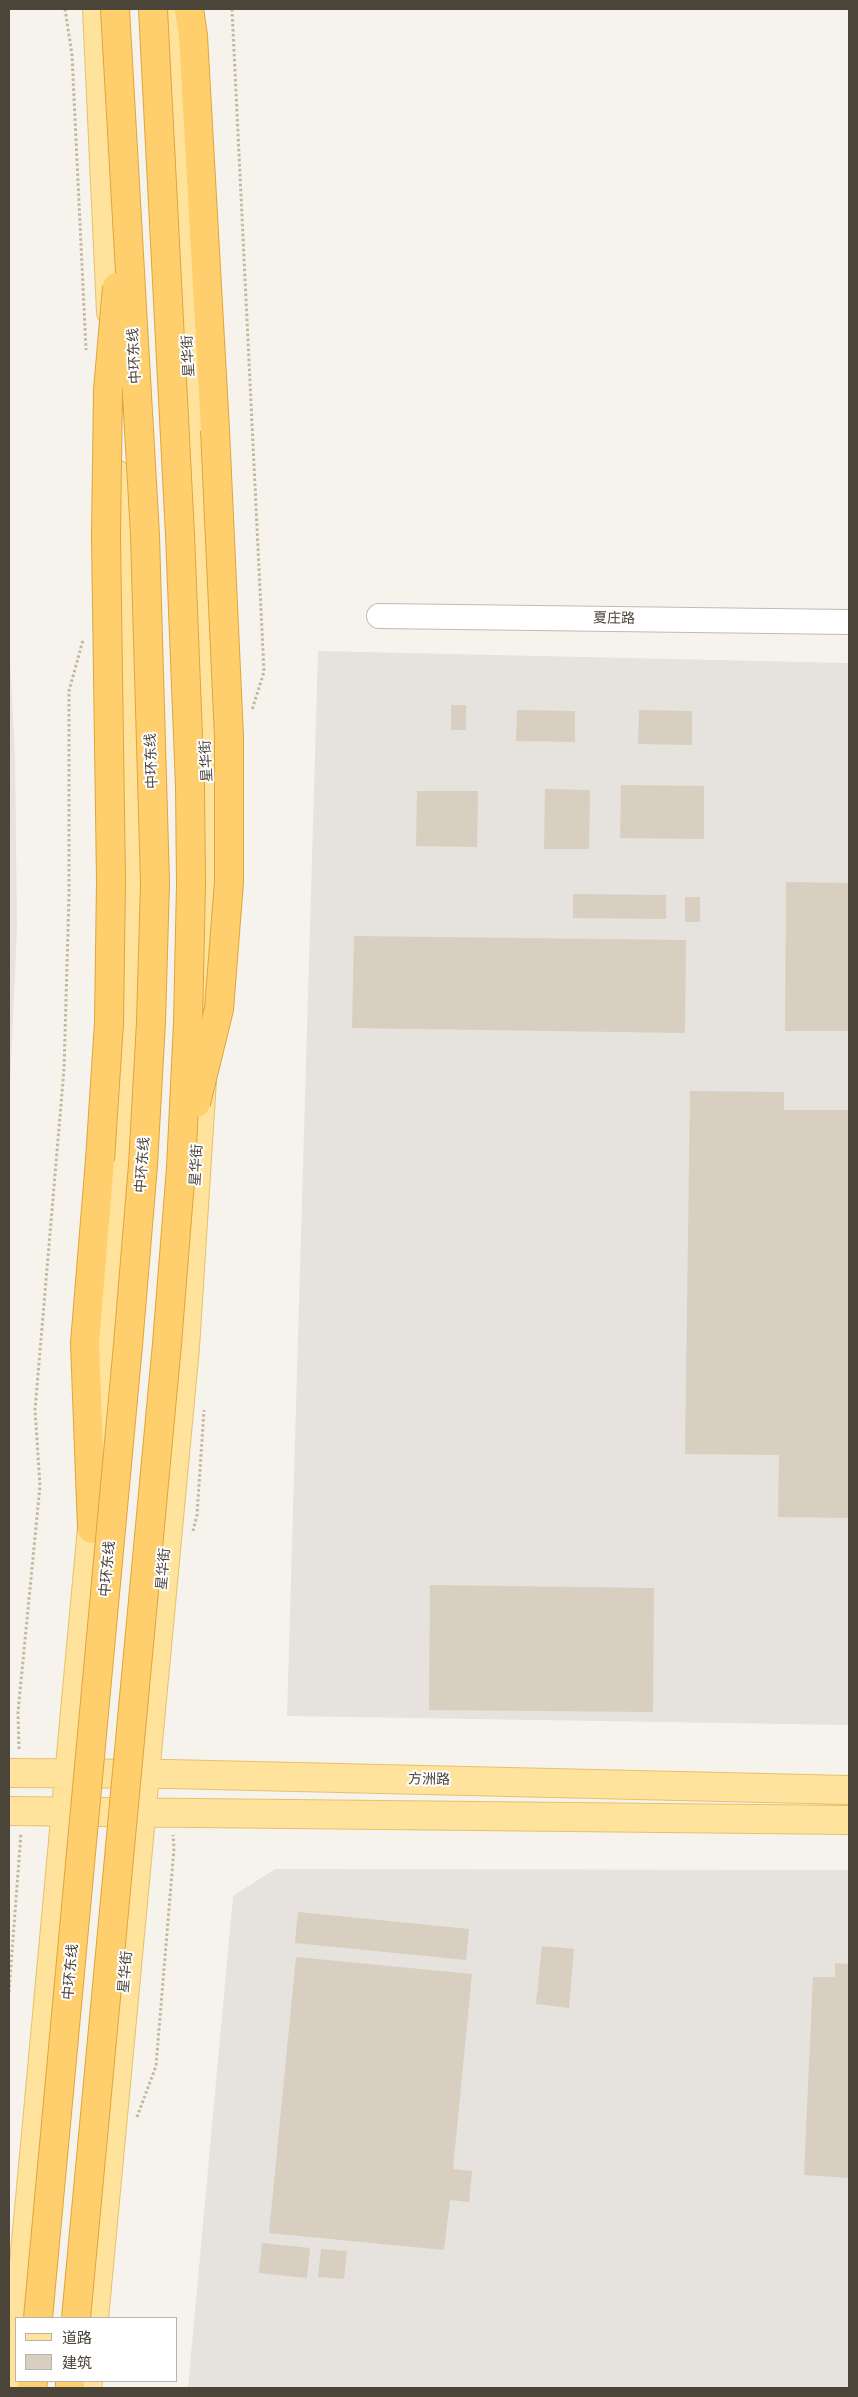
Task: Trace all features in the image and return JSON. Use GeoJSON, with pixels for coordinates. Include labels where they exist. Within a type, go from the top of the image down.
{"type":"FeatureCollection","features":[{"type":"Feature","properties":{"kind":"highway","name":"中环东线"},"geometry":{"type":"LineString","coordinates":[[38,2317],[128,1345],[143,1165],[151,1022],[154,883],[153,786],[145,535],[115,9]]}},
{"type":"Feature","properties":{"kind":"highway"},"geometry":{"type":"LineString","coordinates":[[76,2317],[166,1354],[181,1168],[188,1023],[191,884],[190,786],[180,535],[153,9]]}},
{"type":"Feature","properties":{"kind":"highway"},"geometry":{"type":"LineString","coordinates":[[181,1168],[219,1010],[229,882],[229,717],[193,36],[189,9]]}},
{"type":"Feature","properties":{"kind":"highway"},"geometry":{"type":"LineString","coordinates":[[92,1529],[85,1344],[109,1023],[111,881],[106,536],[108,390],[126,194]]}},
{"type":"Feature","properties":{"kind":"main road"},"geometry":{"type":"LineString","coordinates":[[18,2317],[92,1529],[119,1152],[126,1023],[129,881],[121,534],[98,9]]}},
{"type":"Feature","properties":{"kind":"main road","name":"星华街"},"geometry":{"type":"LineString","coordinates":[[94,2317],[185,1347],[212,884],[173,9]]}},
{"type":"Feature","properties":{"kind":"main road","name":"方洲路"},"geometry":{"type":"LineString","coordinates":[[14,1773],[144,1774],[849,1790]]}},
{"type":"Feature","properties":{"kind":"main road"},"geometry":{"type":"LineString","coordinates":[[15,1811],[849,1820]]}},
{"type":"Feature","properties":{"kind":"main road"},"geometry":{"type":"LineString","coordinates":[[12,2388],[15,2354]]}},
{"type":"Feature","properties":{"kind":"street","name":"夏庄路"},"geometry":{"type":"LineString","coordinates":[[379,616],[849,622]]}},
{"type":"Feature","properties":{"kind":"path"},"geometry":{"type":"LineString","coordinates":[[65,9],[72,55],[87,359]]}},
{"type":"Feature","properties":{"kind":"path"},"geometry":{"type":"LineString","coordinates":[[14,1773],[18,1712],[40,1486],[35,1410],[64,1069],[69,896],[69,691],[84,634]]}},
{"type":"Feature","properties":{"kind":"path"},"geometry":{"type":"LineString","coordinates":[[9,1992],[21,1841],[15,1811]]}},
{"type":"Feature","properties":{"kind":"shaded area"},"geometry":{"type":"Polygon","coordinates":[[[9,638],[15,758],[17,927],[9,1110],[9,638]]]}},
{"type":"Feature","properties":{"kind":"shaded area"},"geometry":{"type":"Polygon","coordinates":[[[318,651],[849,663],[849,1725],[287,1716],[318,651]]]}},
{"type":"Feature","properties":{"kind":"shaded area"},"geometry":{"type":"Polygon","coordinates":[[[275,1869],[849,1870],[849,2388],[188,2388],[233,1896],[275,1869]]]}},
{"type":"Feature","properties":{"kind":"building"},"geometry":{"type":"Polygon","coordinates":[[[451,705],[466,705],[466,730],[451,730],[451,705]]]}},
{"type":"Feature","properties":{"kind":"building"},"geometry":{"type":"Polygon","coordinates":[[[517,710],[575,711],[575,742],[516,741],[517,710]]]}},
{"type":"Feature","properties":{"kind":"building"},"geometry":{"type":"Polygon","coordinates":[[[639,710],[692,711],[692,745],[638,744],[639,710]]]}},
{"type":"Feature","properties":{"kind":"building"},"geometry":{"type":"Polygon","coordinates":[[[621,785],[704,786],[704,839],[620,838],[621,785]]]}},
{"type":"Feature","properties":{"kind":"building"},"geometry":{"type":"Polygon","coordinates":[[[545,789],[590,790],[589,849],[544,849],[545,789]]]}},
{"type":"Feature","properties":{"kind":"building"},"geometry":{"type":"Polygon","coordinates":[[[417,791],[478,791],[477,847],[416,846],[417,791]]]}},
{"type":"Feature","properties":{"kind":"building"},"geometry":{"type":"Polygon","coordinates":[[[786,882],[849,883],[849,1031],[785,1031],[786,882]]]}},
{"type":"Feature","properties":{"kind":"building"},"geometry":{"type":"Polygon","coordinates":[[[573,894],[666,895],[666,919],[573,918],[573,894]]]}},
{"type":"Feature","properties":{"kind":"building"},"geometry":{"type":"Polygon","coordinates":[[[685,897],[700,897],[700,922],[685,922],[685,897]]]}},
{"type":"Feature","properties":{"kind":"building"},"geometry":{"type":"Polygon","coordinates":[[[354,936],[686,940],[685,1033],[352,1028],[354,936]]]}},
{"type":"Feature","properties":{"kind":"building"},"geometry":{"type":"Polygon","coordinates":[[[690,1091],[784,1092],[784,1110],[849,1110],[849,1518],[778,1517],[779,1455],[685,1454],[690,1091]]]}},
{"type":"Feature","properties":{"kind":"building"},"geometry":{"type":"Polygon","coordinates":[[[430,1585],[654,1588],[653,1712],[429,1710],[430,1585]]]}},
{"type":"Feature","properties":{"kind":"building"},"geometry":{"type":"Polygon","coordinates":[[[298,1912],[469,1929],[466,1960],[295,1943],[298,1912]]]}},
{"type":"Feature","properties":{"kind":"building"},"geometry":{"type":"Polygon","coordinates":[[[542,1946],[574,1949],[569,2008],[536,2004],[542,1946]]]}},
{"type":"Feature","properties":{"kind":"building"},"geometry":{"type":"Polygon","coordinates":[[[296,1957],[472,1974],[453,2169],[472,2171],[469,2202],[450,2200],[444,2250],[269,2233],[296,1957]]]}},
{"type":"Feature","properties":{"kind":"building"},"geometry":{"type":"Polygon","coordinates":[[[835,1963],[849,1964],[849,2178],[804,2175],[813,1977],[835,1977],[835,1963]]]}},
{"type":"Feature","properties":{"kind":"building"},"geometry":{"type":"Polygon","coordinates":[[[262,2243],[310,2248],[307,2278],[259,2273],[262,2243]]]}},
{"type":"Feature","properties":{"kind":"building"},"geometry":{"type":"Polygon","coordinates":[[[321,2249],[347,2251],[344,2279],[318,2277],[321,2249]]]}}]}
